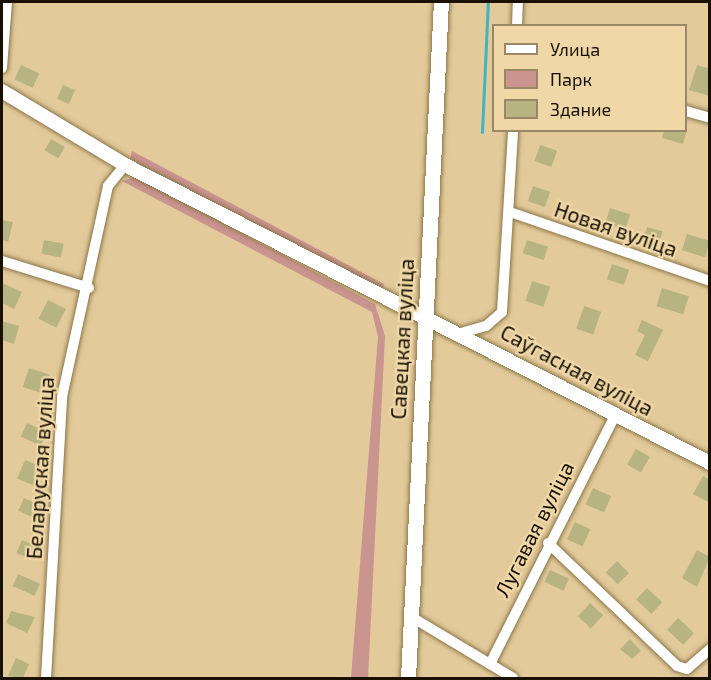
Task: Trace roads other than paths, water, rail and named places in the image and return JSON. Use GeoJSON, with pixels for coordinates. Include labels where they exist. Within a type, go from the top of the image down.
{"type":"FeatureCollection","features":[{"type":"Feature","properties":{"kind":"main road","name":"Савецкая вуліца"},"geometry":{"type":"LineString","coordinates":[[408,678],[441,2]]}},
{"type":"Feature","properties":{"kind":"street"},"geometry":{"type":"LineString","coordinates":[[2,68],[8,2]]}},
{"type":"Feature","properties":{"kind":"street"},"geometry":{"type":"LineString","coordinates":[[517,24],[518,2]]}},
{"type":"Feature","properties":{"kind":"street","name":"Саўгасная вуліца"},"geometry":{"type":"LineString","coordinates":[[2,91],[125,165],[424,318],[461,333],[710,463]]}},
{"type":"Feature","properties":{"kind":"street"},"geometry":{"type":"LineString","coordinates":[[687,111],[710,118]]}},
{"type":"Feature","properties":{"kind":"street"},"geometry":{"type":"LineString","coordinates":[[461,333],[486,326],[502,312],[510,212],[513,132]]}},
{"type":"Feature","properties":{"kind":"street","name":"Беларуская вуліца"},"geometry":{"type":"LineString","coordinates":[[46,678],[62,397],[89,288],[108,186],[125,165]]}},
{"type":"Feature","properties":{"kind":"street","name":"Новая вуліца"},"geometry":{"type":"LineString","coordinates":[[510,212],[710,281]]}},
{"type":"Feature","properties":{"kind":"street"},"geometry":{"type":"LineString","coordinates":[[2,261],[89,288]]}},
{"type":"Feature","properties":{"kind":"street","name":"Лугавая вуліца"},"geometry":{"type":"LineString","coordinates":[[489,678],[548,543],[616,414]]}},
{"type":"Feature","properties":{"kind":"street"},"geometry":{"type":"LineString","coordinates":[[548,543],[677,666],[687,669],[710,649]]}},
{"type":"Feature","properties":{"kind":"street"},"geometry":{"type":"LineString","coordinates":[[410,616],[513,678]]}},
{"type":"Feature","properties":{"kind":"waterway"},"geometry":{"type":"LineString","coordinates":[[482,132],[488,2]]}}]}
